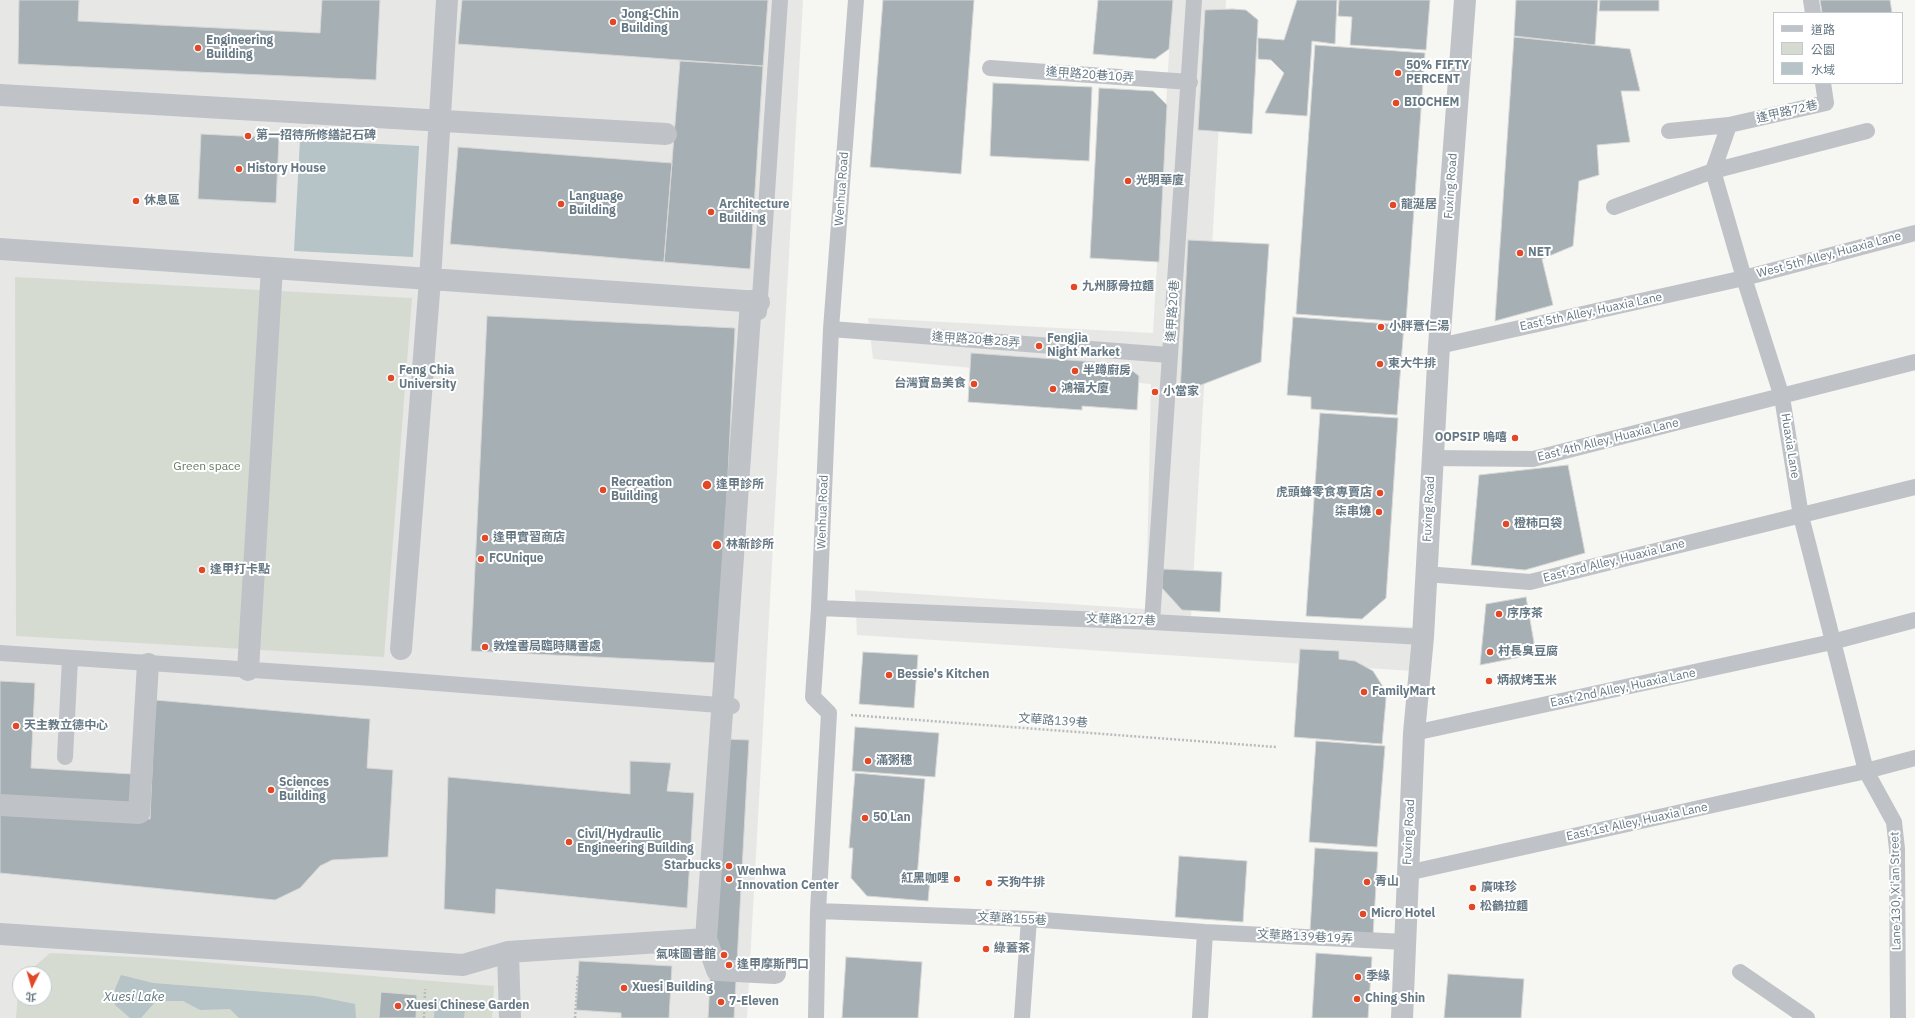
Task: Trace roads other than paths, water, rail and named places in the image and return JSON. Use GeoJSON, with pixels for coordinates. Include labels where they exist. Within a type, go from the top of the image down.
{"type":"FeatureCollection","features":[{"type":"Feature","properties":{"kind":"street"},"geometry":{"type":"LineString","coordinates":[[400,649],[430,280],[446,0]]}},
{"type":"Feature","properties":{"kind":"street","name":"Fuxing Road"},"geometry":{"type":"LineString","coordinates":[[1402,1018],[1414,733],[1422,637],[1439,346],[1465,0]]}},
{"type":"Feature","properties":{"kind":"street"},"geometry":{"type":"LineString","coordinates":[[0,95],[666,134]]}},
{"type":"Feature","properties":{"kind":"street"},"geometry":{"type":"LineString","coordinates":[[0,249],[430,280],[755,301],[730,709],[706,939],[717,970],[775,973]]}},
{"type":"Feature","properties":{"kind":"street"},"geometry":{"type":"LineString","coordinates":[[248,670],[272,268]]}},
{"type":"Feature","properties":{"kind":"street"},"geometry":{"type":"LineString","coordinates":[[0,805],[139,813],[148,664]]}},
{"type":"Feature","properties":{"kind":"street"},"geometry":{"type":"LineString","coordinates":[[0,934],[463,965],[508,952],[706,939]]}},
{"type":"Feature","properties":{"kind":"street"},"geometry":{"type":"LineString","coordinates":[[508,952],[510,1018]]}},
{"type":"Feature","properties":{"kind":"lane"},"geometry":{"type":"LineString","coordinates":[[755,301],[780,0]]}},
{"type":"Feature","properties":{"kind":"lane","name":"Wenhua Road"},"geometry":{"type":"LineString","coordinates":[[818,911],[829,713],[813,697],[819,608],[831,330],[856,0]]}},
{"type":"Feature","properties":{"kind":"lane","name":"逢甲路20巷"},"geometry":{"type":"LineString","coordinates":[[1152,622],[1169,355],[1190,82],[1194,0]]}},
{"type":"Feature","properties":{"kind":"lane"},"geometry":{"type":"LineString","coordinates":[[1811,0],[1813,12]]}},
{"type":"Feature","properties":{"kind":"lane","name":"逢甲路20巷10弄"},"geometry":{"type":"LineString","coordinates":[[990,68],[1190,82]]}},
{"type":"Feature","properties":{"kind":"lane","name":"逢甲路72巷"},"geometry":{"type":"LineString","coordinates":[[1729,125],[1826,103],[1824,84]]}},
{"type":"Feature","properties":{"kind":"lane"},"geometry":{"type":"LineString","coordinates":[[1669,131],[1729,125],[1713,171]]}},
{"type":"Feature","properties":{"kind":"lane"},"geometry":{"type":"LineString","coordinates":[[1614,207],[1713,171],[1867,131]]}},
{"type":"Feature","properties":{"kind":"lane","name":"Huaxia Lane"},"geometry":{"type":"LineString","coordinates":[[1713,171],[1744,278],[1782,397],[1801,516],[1866,771]]}},
{"type":"Feature","properties":{"kind":"lane","name":"West 5th Alley, Huaxia Lane"},"geometry":{"type":"LineString","coordinates":[[1744,278],[1915,232]]}},
{"type":"Feature","properties":{"kind":"lane","name":"East 5th Alley, Huaxia Lane"},"geometry":{"type":"LineString","coordinates":[[1439,346],[1744,278]]}},
{"type":"Feature","properties":{"kind":"lane","name":"逢甲路20巷28弄"},"geometry":{"type":"LineString","coordinates":[[831,330],[1169,355]]}},
{"type":"Feature","properties":{"kind":"lane","name":"East 4th Alley, Huaxia Lane"},"geometry":{"type":"LineString","coordinates":[[1432,458],[1534,459],[1915,362]]}},
{"type":"Feature","properties":{"kind":"lane","name":"East 3rd Alley, Huaxia Lane"},"geometry":{"type":"LineString","coordinates":[[1425,574],[1530,582],[1801,516],[1915,486]]}},
{"type":"Feature","properties":{"kind":"lane","name":"文華路127巷"},"geometry":{"type":"LineString","coordinates":[[819,608],[1152,622],[1422,637]]}},
{"type":"Feature","properties":{"kind":"lane","name":"East 2nd Alley, Huaxia Lane"},"geometry":{"type":"LineString","coordinates":[[1414,733],[1832,642],[1915,620]]}},
{"type":"Feature","properties":{"kind":"lane"},"geometry":{"type":"LineString","coordinates":[[0,653],[248,670],[730,709]]}},
{"type":"Feature","properties":{"kind":"lane"},"geometry":{"type":"LineString","coordinates":[[65,757],[70,658]]}},
{"type":"Feature","properties":{"kind":"lane","name":"East 1st Alley, Huaxia Lane"},"geometry":{"type":"LineString","coordinates":[[1407,873],[1866,771],[1915,758]]}},
{"type":"Feature","properties":{"kind":"lane","name":"Lane 130, Xi'an Street"},"geometry":{"type":"LineString","coordinates":[[1866,771],[1894,822],[1897,849],[1898,1018]]}},
{"type":"Feature","properties":{"kind":"lane"},"geometry":{"type":"LineString","coordinates":[[816,1018],[818,911]]}},
{"type":"Feature","properties":{"kind":"lane","name":"文華路155巷"},"geometry":{"type":"LineString","coordinates":[[818,911],[1029,919],[1205,932]]}},
{"type":"Feature","properties":{"kind":"lane"},"geometry":{"type":"LineString","coordinates":[[1022,1018],[1029,919]]}},
{"type":"Feature","properties":{"kind":"lane"},"geometry":{"type":"LineString","coordinates":[[1200,1018],[1205,932]]}},
{"type":"Feature","properties":{"kind":"lane","name":"文華路139巷19弄"},"geometry":{"type":"LineString","coordinates":[[1205,932],[1405,942]]}},
{"type":"Feature","properties":{"kind":"lane"},"geometry":{"type":"LineString","coordinates":[[1740,972],[1807,1018]]}},
{"type":"Feature","properties":{"kind":"water"},"geometry":{"type":"Polygon","coordinates":[[[300,140],[419,146],[413,257],[294,251],[300,140]]]}},
{"type":"Feature","properties":{"kind":"water","name":"Xuesi Lake"},"geometry":{"type":"Polygon","coordinates":[[[121,975],[153,983],[315,996],[355,1004],[356,1018],[239,1018],[230,1009],[200,1010],[183,1001],[156,1001],[141,1018],[130,1018],[115,1005],[115,989],[121,975]]]}},
{"type":"Feature","properties":{"kind":"water"},"geometry":{"type":"Polygon","coordinates":[[[435,999],[466,1001],[464,1018],[434,1018],[435,999]]]}},
{"type":"Feature","properties":{"kind":"place","name":"Jong-Chin Building"},"geometry":{"type":"Point","coordinates":[613,22]}},
{"type":"Feature","properties":{"kind":"place","name":"Engineering Building"},"geometry":{"type":"Point","coordinates":[198,48]}},
{"type":"Feature","properties":{"kind":"place","name":"50% FIFTY PERCENT"},"geometry":{"type":"Point","coordinates":[1398,73]}},
{"type":"Feature","properties":{"kind":"place","name":"BIOCHEM"},"geometry":{"type":"Point","coordinates":[1396,103]}},
{"type":"Feature","properties":{"kind":"place","name":"第一招待所修繕記石碑"},"geometry":{"type":"Point","coordinates":[248,136]}},
{"type":"Feature","properties":{"kind":"place","name":"History House"},"geometry":{"type":"Point","coordinates":[239,169]}},
{"type":"Feature","properties":{"kind":"place","name":"光明華廈"},"geometry":{"type":"Point","coordinates":[1128,181]}},
{"type":"Feature","properties":{"kind":"place","name":"休息區"},"geometry":{"type":"Point","coordinates":[136,201]}},
{"type":"Feature","properties":{"kind":"place","name":"Language Building"},"geometry":{"type":"Point","coordinates":[561,204]}},
{"type":"Feature","properties":{"kind":"place","name":"龍涎居"},"geometry":{"type":"Point","coordinates":[1393,205]}},
{"type":"Feature","properties":{"kind":"place","name":"Architecture Building"},"geometry":{"type":"Point","coordinates":[711,212]}},
{"type":"Feature","properties":{"kind":"place","name":"NET"},"geometry":{"type":"Point","coordinates":[1520,253]}},
{"type":"Feature","properties":{"kind":"place","name":"九州豚骨拉麵"},"geometry":{"type":"Point","coordinates":[1074,287]}},
{"type":"Feature","properties":{"kind":"place","name":"小胖薏仁湯"},"geometry":{"type":"Point","coordinates":[1381,327]}},
{"type":"Feature","properties":{"kind":"place","name":"Fengjia Night Market"},"geometry":{"type":"Point","coordinates":[1039,346]}},
{"type":"Feature","properties":{"kind":"place","name":"東大牛排"},"geometry":{"type":"Point","coordinates":[1380,364]}},
{"type":"Feature","properties":{"kind":"place","name":"半蹲廚房"},"geometry":{"type":"Point","coordinates":[1075,371]}},
{"type":"Feature","properties":{"kind":"place","name":"Feng Chia University"},"geometry":{"type":"Point","coordinates":[391,378]}},
{"type":"Feature","properties":{"kind":"place","name":"台灣寶島美食"},"geometry":{"type":"Point","coordinates":[974,384]}},
{"type":"Feature","properties":{"kind":"place","name":"鴻福大廈"},"geometry":{"type":"Point","coordinates":[1053,389]}},
{"type":"Feature","properties":{"kind":"place","name":"小當家"},"geometry":{"type":"Point","coordinates":[1155,392]}},
{"type":"Feature","properties":{"kind":"place","name":"OOPSIP 嗚嘻"},"geometry":{"type":"Point","coordinates":[1515,438]}},
{"type":"Feature","properties":{"kind":"place","name":"逢甲診所"},"geometry":{"type":"Point","coordinates":[707,485]}},
{"type":"Feature","properties":{"kind":"place","name":"Recreation Building"},"geometry":{"type":"Point","coordinates":[603,490]}},
{"type":"Feature","properties":{"kind":"place","name":"虎頭蜂零食專賣店"},"geometry":{"type":"Point","coordinates":[1380,493]}},
{"type":"Feature","properties":{"kind":"place","name":"柒串燒"},"geometry":{"type":"Point","coordinates":[1379,512]}},
{"type":"Feature","properties":{"kind":"place","name":"橙柿口袋"},"geometry":{"type":"Point","coordinates":[1506,524]}},
{"type":"Feature","properties":{"kind":"place","name":"逢甲實習商店"},"geometry":{"type":"Point","coordinates":[485,538]}},
{"type":"Feature","properties":{"kind":"place","name":"林新診所"},"geometry":{"type":"Point","coordinates":[717,545]}},
{"type":"Feature","properties":{"kind":"place","name":"FCUnique"},"geometry":{"type":"Point","coordinates":[481,559]}},
{"type":"Feature","properties":{"kind":"place","name":"逢甲打卡點"},"geometry":{"type":"Point","coordinates":[202,570]}},
{"type":"Feature","properties":{"kind":"place","name":"序序茶"},"geometry":{"type":"Point","coordinates":[1499,614]}},
{"type":"Feature","properties":{"kind":"place","name":"敦煌書局臨時購書處"},"geometry":{"type":"Point","coordinates":[485,647]}},
{"type":"Feature","properties":{"kind":"place","name":"村長臭豆腐"},"geometry":{"type":"Point","coordinates":[1490,652]}},
{"type":"Feature","properties":{"kind":"place","name":"Bessie's Kitchen"},"geometry":{"type":"Point","coordinates":[889,675]}},
{"type":"Feature","properties":{"kind":"place","name":"炳叔烤玉米"},"geometry":{"type":"Point","coordinates":[1489,681]}},
{"type":"Feature","properties":{"kind":"place","name":"FamilyMart"},"geometry":{"type":"Point","coordinates":[1364,692]}},
{"type":"Feature","properties":{"kind":"place","name":"天主教立德中心"},"geometry":{"type":"Point","coordinates":[16,726]}},
{"type":"Feature","properties":{"kind":"place","name":"滿粥穗"},"geometry":{"type":"Point","coordinates":[868,761]}},
{"type":"Feature","properties":{"kind":"place","name":"Sciences Building"},"geometry":{"type":"Point","coordinates":[271,790]}},
{"type":"Feature","properties":{"kind":"place","name":"50 Lan"},"geometry":{"type":"Point","coordinates":[865,818]}},
{"type":"Feature","properties":{"kind":"place","name":"Civil/Hydraulic Engineering Building"},"geometry":{"type":"Point","coordinates":[569,842]}},
{"type":"Feature","properties":{"kind":"place","name":"Starbucks"},"geometry":{"type":"Point","coordinates":[729,866]}},
{"type":"Feature","properties":{"kind":"place","name":"Wenhwa Innovation Center"},"geometry":{"type":"Point","coordinates":[729,879]}},
{"type":"Feature","properties":{"kind":"place","name":"紅黑咖哩"},"geometry":{"type":"Point","coordinates":[957,879]}},
{"type":"Feature","properties":{"kind":"place","name":"青山"},"geometry":{"type":"Point","coordinates":[1367,882]}},
{"type":"Feature","properties":{"kind":"place","name":"天狗牛排"},"geometry":{"type":"Point","coordinates":[989,883]}},
{"type":"Feature","properties":{"kind":"place","name":"廣味珍"},"geometry":{"type":"Point","coordinates":[1473,888]}},
{"type":"Feature","properties":{"kind":"place","name":"松鶴拉麵"},"geometry":{"type":"Point","coordinates":[1472,907]}},
{"type":"Feature","properties":{"kind":"place","name":"Micro Hotel"},"geometry":{"type":"Point","coordinates":[1363,914]}},
{"type":"Feature","properties":{"kind":"place","name":"綠蓋茶"},"geometry":{"type":"Point","coordinates":[986,949]}},
{"type":"Feature","properties":{"kind":"place","name":"氣味圖書館"},"geometry":{"type":"Point","coordinates":[724,955]}},
{"type":"Feature","properties":{"kind":"place","name":"逢甲摩斯門口"},"geometry":{"type":"Point","coordinates":[729,965]}},
{"type":"Feature","properties":{"kind":"place","name":"季緣"},"geometry":{"type":"Point","coordinates":[1358,977]}},
{"type":"Feature","properties":{"kind":"place","name":"Xuesi Building"},"geometry":{"type":"Point","coordinates":[624,988]}},
{"type":"Feature","properties":{"kind":"place","name":"Ching Shin"},"geometry":{"type":"Point","coordinates":[1357,999]}},
{"type":"Feature","properties":{"kind":"place","name":"7-Eleven"},"geometry":{"type":"Point","coordinates":[721,1002]}},
{"type":"Feature","properties":{"kind":"place","name":"Xuesi Chinese Garden"},"geometry":{"type":"Point","coordinates":[398,1006]}},
{"type":"Feature","properties":{"kind":"park label","name":"Green space"},"geometry":{"type":"Point","coordinates":[207,467]}}]}
